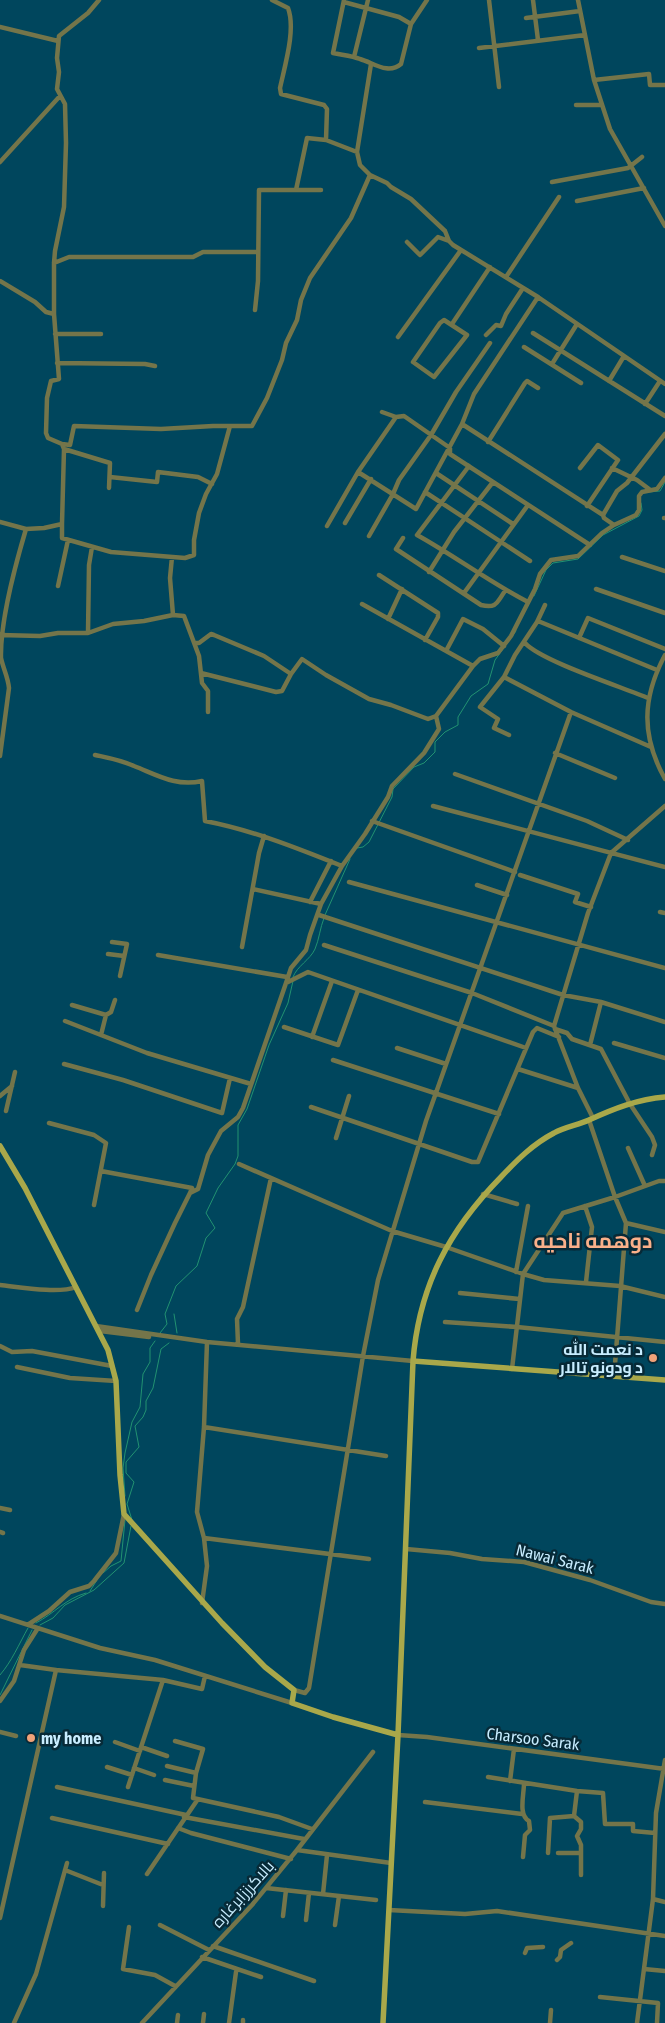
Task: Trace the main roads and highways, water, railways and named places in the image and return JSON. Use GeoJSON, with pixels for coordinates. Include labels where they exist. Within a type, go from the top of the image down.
{"type":"FeatureCollection","features":[{"type":"Feature","properties":{"kind":"main road"},"geometry":{"type":"LineString","coordinates":[[383,2023],[398,1735],[413,1361],[415,1334],[422,1305],[446,1247],[469,1211],[522,1155],[554,1133],[630,1104],[665,1096]]}},
{"type":"Feature","properties":{"kind":"main road"},"geometry":{"type":"LineString","coordinates":[[0,1146],[25,1188],[98,1329],[112,1366],[116,1382],[124,1514],[202,1603],[265,1667],[294,1690],[292,1703],[333,1717],[398,1735]]}},
{"type":"Feature","properties":{"kind":"main road"},"geometry":{"type":"LineString","coordinates":[[413,1361],[665,1380]]}},
{"type":"Feature","properties":{"kind":"waterway"},"geometry":{"type":"LineString","coordinates":[[649,492],[660,491],[665,482]]}},
{"type":"Feature","properties":{"kind":"waterway"},"geometry":{"type":"LineString","coordinates":[[534,596],[546,570],[553,563],[578,559],[603,535],[639,516],[642,510],[641,503]]}},
{"type":"Feature","properties":{"kind":"waterway"},"geometry":{"type":"LineString","coordinates":[[357,848],[363,847],[369,842],[392,797],[393,789],[414,767],[424,763],[435,752],[435,742],[445,732],[458,725],[458,717],[471,696],[488,684],[495,660],[516,631]]}},
{"type":"Feature","properties":{"kind":"waterway"},"geometry":{"type":"LineString","coordinates":[[325,915],[350,859]]}},
{"type":"Feature","properties":{"kind":"waterway"},"geometry":{"type":"LineString","coordinates":[[293,977],[315,949],[324,918]]}},
{"type":"Feature","properties":{"kind":"waterway"},"geometry":{"type":"LineString","coordinates":[[160,1333],[167,1324],[165,1314],[176,1286],[197,1266],[206,1238],[215,1228],[206,1213],[218,1188],[235,1164],[238,1156],[238,1125],[247,1109],[269,1045],[288,1003],[293,981]]}},
{"type":"Feature","properties":{"kind":"waterway"},"geometry":{"type":"LineString","coordinates":[[174,1314],[177,1333]]}},
{"type":"Feature","properties":{"kind":"waterway"},"geometry":{"type":"LineString","coordinates":[[125,1496],[123,1468],[125,1453],[132,1422],[140,1407],[143,1374],[150,1362],[150,1348],[155,1341]]}},
{"type":"Feature","properties":{"kind":"waterway"},"geometry":{"type":"LineString","coordinates":[[132,1520],[127,1504],[134,1482],[126,1473],[126,1462],[139,1447],[135,1426],[146,1410],[146,1401],[153,1388],[161,1349],[169,1343]]}},
{"type":"Feature","properties":{"kind":"waterway"},"geometry":{"type":"LineString","coordinates":[[103,1573],[121,1561],[125,1520]]}},
{"type":"Feature","properties":{"kind":"waterway"},"geometry":{"type":"LineString","coordinates":[[40,1625],[53,1618],[65,1605],[94,1590],[124,1563],[131,1526]]}},
{"type":"Feature","properties":{"kind":"waterway"},"geometry":{"type":"LineString","coordinates":[[90,1591],[97,1580]]}},
{"type":"Feature","properties":{"kind":"waterway"},"geometry":{"type":"LineString","coordinates":[[36,1623],[66,1602],[86,1593]]}},
{"type":"Feature","properties":{"kind":"waterway"},"geometry":{"type":"LineString","coordinates":[[0,1675],[12,1658],[28,1628]]}},
{"type":"Feature","properties":{"kind":"waterway"},"geometry":{"type":"LineString","coordinates":[[0,1695],[32,1630]]}},
{"type":"Feature","properties":{"kind":"place","name":"د نعمت الله د ودونو تالار"},"geometry":{"type":"Point","coordinates":[653,1358]}},
{"type":"Feature","properties":{"kind":"place","name":"my home"},"geometry":{"type":"Point","coordinates":[31,1738]}},
{"type":"Feature","properties":{"kind":"district","name":"دوهمه ناحیه"},"geometry":{"type":"Point","coordinates":[593,1241]}}]}
